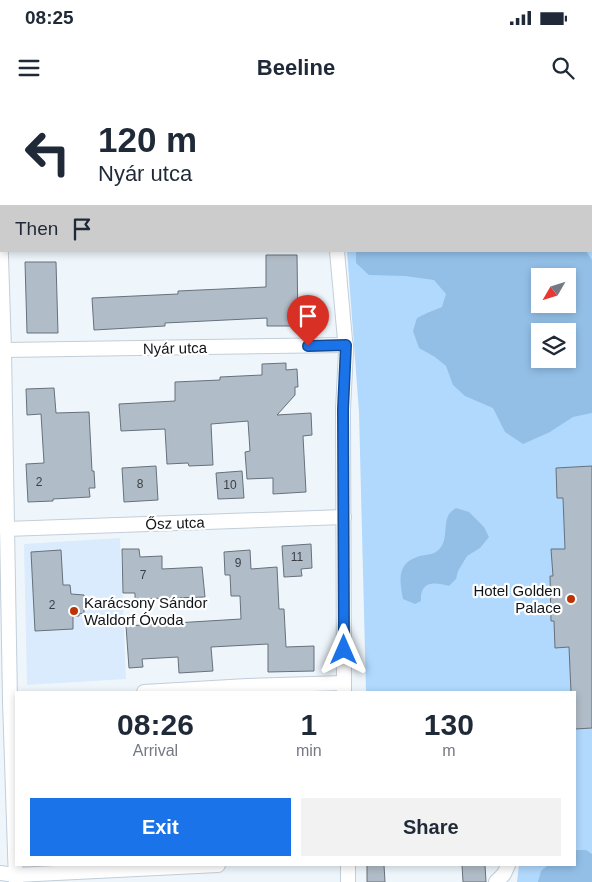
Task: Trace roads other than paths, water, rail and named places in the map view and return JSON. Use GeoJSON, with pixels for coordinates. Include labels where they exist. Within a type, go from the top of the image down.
{"type":"FeatureCollection","features":[{"type":"Feature","properties":{"kind":"street"},"geometry":{"type":"LineString","coordinates":[[0,252],[4,350],[6,529],[4,585],[13,701],[15,819]]}},
{"type":"Feature","properties":{"kind":"street"},"geometry":{"type":"LineString","coordinates":[[161,691],[248,686],[344,688],[343,409],[346,345],[337,252]]}},
{"type":"Feature","properties":{"kind":"street","name":"Nyár utca"},"geometry":{"type":"LineString","coordinates":[[4,350],[346,345]]}},
{"type":"Feature","properties":{"kind":"street","name":"Ősz utca"},"geometry":{"type":"LineString","coordinates":[[6,529],[344,517]]}},
{"type":"Feature","properties":{"kind":"street"},"geometry":{"type":"LineString","coordinates":[[0,873],[16,878],[202,866]]}},
{"type":"Feature","properties":{"kind":"street"},"geometry":{"type":"LineString","coordinates":[[348,866],[348,882]]}},
{"type":"Feature","properties":{"kind":"street"},"geometry":{"type":"LineString","coordinates":[[496,882],[504,874],[508,866]]}},
{"type":"Feature","properties":{"kind":"place","name":"Hotel Golden Palace"},"geometry":{"type":"Point","coordinates":[571,599]}},
{"type":"Feature","properties":{"kind":"place","name":"Karácsony Sándor Waldorf Óvoda"},"geometry":{"type":"Point","coordinates":[74,611]}}]}
